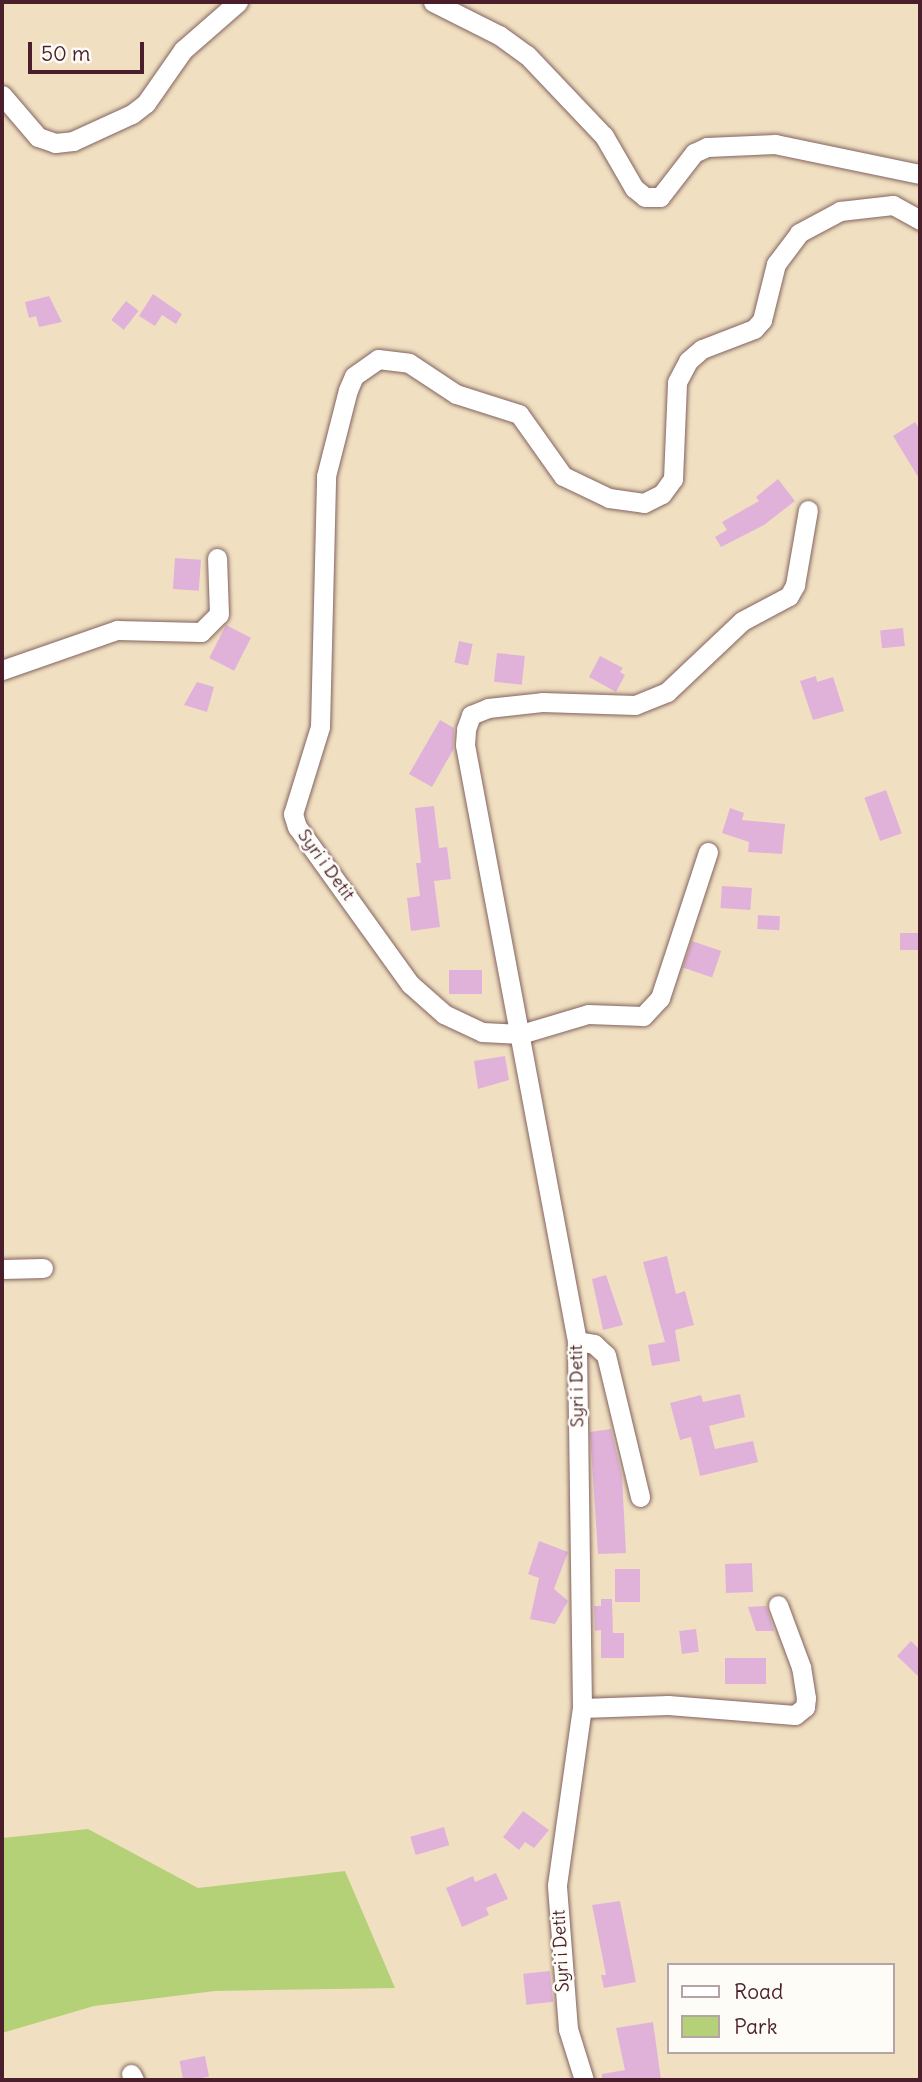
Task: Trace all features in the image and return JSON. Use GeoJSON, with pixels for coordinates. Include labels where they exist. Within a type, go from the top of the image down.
{"type":"FeatureCollection","features":[{"type":"Feature","properties":{"kind":"street"},"geometry":{"type":"LineString","coordinates":[[2,94],[38,137],[55,143],[73,141],[132,114],[146,103],[183,50],[238,2]]}},
{"type":"Feature","properties":{"kind":"street"},"geometry":{"type":"LineString","coordinates":[[433,2],[499,35],[527,55],[604,136],[634,188],[645,197],[660,197],[694,153],[731,145],[775,144],[920,174]]}},
{"type":"Feature","properties":{"kind":"street","name":"Syri i Detit"},"geometry":{"type":"LineString","coordinates":[[584,2080],[568,2029],[557,1885],[582,1708],[577,1341],[522,1034],[472,1028],[423,998],[297,827],[293,814],[320,727],[326,476],[354,376],[378,359],[409,363],[456,394],[519,414],[563,476],[609,498],[644,503],[662,494],[673,479],[677,382],[688,361],[702,349],[754,329],[762,320],[776,264],[799,233],[839,211],[893,205],[920,220]]}},
{"type":"Feature","properties":{"kind":"street"},"geometry":{"type":"LineString","coordinates":[[708,852],[660,998],[652,1011],[643,1016],[569,1017],[522,1034],[465,745],[471,715],[488,708],[542,702],[635,705],[667,692],[742,621],[789,596],[795,585],[808,510]]}},
{"type":"Feature","properties":{"kind":"street"},"geometry":{"type":"LineString","coordinates":[[2,670],[117,630],[201,632],[214,624],[219,614],[217,558]]}},
{"type":"Feature","properties":{"kind":"street"},"geometry":{"type":"LineString","coordinates":[[2,1269],[43,1268]]}},
{"type":"Feature","properties":{"kind":"street"},"geometry":{"type":"LineString","coordinates":[[577,1341],[594,1344],[606,1355],[640,1497]]}},
{"type":"Feature","properties":{"kind":"street"},"geometry":{"type":"LineString","coordinates":[[582,1708],[668,1705],[795,1715],[805,1707],[801,1667],[778,1605]]}},
{"type":"Feature","properties":{"kind":"green space"},"geometry":{"type":"Polygon","coordinates":[[[88,1829],[198,1888],[345,1871],[395,1988],[215,1991],[94,2006],[2,2033],[2,1838],[88,1829]]]}},
{"type":"Feature","properties":{"kind":"building"},"geometry":{"type":"Polygon","coordinates":[[[153,294],[182,314],[176,324],[162,315],[155,326],[139,316],[153,294]]]}},
{"type":"Feature","properties":{"kind":"building"},"geometry":{"type":"Polygon","coordinates":[[[49,296],[62,322],[39,327],[36,316],[29,318],[25,302],[49,296]]]}},
{"type":"Feature","properties":{"kind":"building"},"geometry":{"type":"Polygon","coordinates":[[[126,301],[139,311],[124,330],[111,320],[126,301]]]}},
{"type":"Feature","properties":{"kind":"building"},"geometry":{"type":"Polygon","coordinates":[[[915,422],[920,430],[920,480],[893,436],[915,422]]]}},
{"type":"Feature","properties":{"kind":"building"},"geometry":{"type":"Polygon","coordinates":[[[778,479],[795,501],[764,525],[721,547],[715,537],[727,530],[722,522],[759,501],[756,497],[778,479]]]}},
{"type":"Feature","properties":{"kind":"building"},"geometry":{"type":"Polygon","coordinates":[[[175,558],[201,560],[199,591],[173,589],[175,558]]]}},
{"type":"Feature","properties":{"kind":"building"},"geometry":{"type":"Polygon","coordinates":[[[226,625],[251,638],[234,671],[209,658],[226,625]]]}},
{"type":"Feature","properties":{"kind":"building"},"geometry":{"type":"Polygon","coordinates":[[[903,628],[905,646],[882,648],[880,630],[903,628]]]}},
{"type":"Feature","properties":{"kind":"building"},"geometry":{"type":"Polygon","coordinates":[[[459,641],[473,644],[468,665],[454,663],[459,641]]]}},
{"type":"Feature","properties":{"kind":"building"},"geometry":{"type":"Polygon","coordinates":[[[497,653],[525,656],[522,685],[494,682],[497,653]]]}},
{"type":"Feature","properties":{"kind":"building"},"geometry":{"type":"Polygon","coordinates":[[[600,656],[623,668],[620,672],[625,675],[616,692],[589,677],[600,656]]]}},
{"type":"Feature","properties":{"kind":"building"},"geometry":{"type":"Polygon","coordinates":[[[816,676],[817,682],[833,677],[844,711],[813,720],[800,681],[816,676]]]}},
{"type":"Feature","properties":{"kind":"building"},"geometry":{"type":"Polygon","coordinates":[[[197,682],[214,687],[207,712],[184,705],[197,682]]]}},
{"type":"Feature","properties":{"kind":"building"},"geometry":{"type":"Polygon","coordinates":[[[440,720],[454,728],[453,750],[432,787],[409,774],[440,720]]]}},
{"type":"Feature","properties":{"kind":"building"},"geometry":{"type":"Polygon","coordinates":[[[886,790],[902,833],[880,841],[864,798],[886,790]]]}},
{"type":"Feature","properties":{"kind":"building"},"geometry":{"type":"Polygon","coordinates":[[[434,806],[439,848],[447,847],[451,879],[434,881],[440,927],[411,931],[407,898],[420,896],[416,863],[421,863],[415,808],[434,806]]]}},
{"type":"Feature","properties":{"kind":"building"},"geometry":{"type":"Polygon","coordinates":[[[730,808],[744,813],[742,820],[785,824],[782,854],[748,852],[749,842],[722,833],[730,808]]]}},
{"type":"Feature","properties":{"kind":"building"},"geometry":{"type":"Polygon","coordinates":[[[722,886],[752,888],[750,910],[720,908],[722,886]]]}},
{"type":"Feature","properties":{"kind":"building"},"geometry":{"type":"Polygon","coordinates":[[[758,915],[780,916],[779,930],[757,929],[758,915]]]}},
{"type":"Feature","properties":{"kind":"building"},"geometry":{"type":"Polygon","coordinates":[[[900,933],[920,933],[920,950],[900,950],[900,933]]]}},
{"type":"Feature","properties":{"kind":"building"},"geometry":{"type":"Polygon","coordinates":[[[692,941],[721,951],[712,978],[683,967],[692,941]]]}},
{"type":"Feature","properties":{"kind":"building"},"geometry":{"type":"Polygon","coordinates":[[[449,970],[482,970],[482,994],[449,994],[449,970]]]}},
{"type":"Feature","properties":{"kind":"building"},"geometry":{"type":"Polygon","coordinates":[[[505,1056],[509,1080],[478,1089],[474,1061],[505,1056]]]}},
{"type":"Feature","properties":{"kind":"building"},"geometry":{"type":"Polygon","coordinates":[[[667,1256],[676,1294],[685,1291],[694,1325],[675,1330],[680,1361],[652,1366],[648,1345],[665,1342],[643,1262],[667,1256]]]}},
{"type":"Feature","properties":{"kind":"building"},"geometry":{"type":"Polygon","coordinates":[[[606,1275],[623,1325],[603,1330],[592,1279],[606,1275]]]}},
{"type":"Feature","properties":{"kind":"building"},"geometry":{"type":"Polygon","coordinates":[[[740,1394],[745,1417],[709,1426],[715,1449],[753,1441],[758,1462],[700,1476],[691,1437],[680,1440],[670,1403],[701,1395],[703,1402],[740,1394]]]}},
{"type":"Feature","properties":{"kind":"building"},"geometry":{"type":"Polygon","coordinates":[[[611,1429],[622,1476],[626,1553],[598,1554],[590,1432],[611,1429]]]}},
{"type":"Feature","properties":{"kind":"building"},"geometry":{"type":"Polygon","coordinates":[[[539,1541],[568,1552],[554,1589],[568,1601],[555,1624],[530,1619],[539,1578],[528,1574],[539,1541]]]}},
{"type":"Feature","properties":{"kind":"building"},"geometry":{"type":"Polygon","coordinates":[[[752,1563],[753,1592],[726,1593],[725,1564],[752,1563]]]}},
{"type":"Feature","properties":{"kind":"building"},"geometry":{"type":"Polygon","coordinates":[[[615,1569],[640,1569],[640,1602],[615,1602],[615,1569]]]}},
{"type":"Feature","properties":{"kind":"building"},"geometry":{"type":"Polygon","coordinates":[[[601,1599],[612,1599],[613,1633],[624,1633],[624,1658],[601,1658],[601,1630],[595,1631],[594,1606],[601,1606],[601,1599]]]}},
{"type":"Feature","properties":{"kind":"building"},"geometry":{"type":"Polygon","coordinates":[[[766,1606],[774,1631],[756,1631],[748,1607],[766,1606]]]}},
{"type":"Feature","properties":{"kind":"building"},"geometry":{"type":"Polygon","coordinates":[[[696,1629],[699,1652],[682,1654],[679,1631],[696,1629]]]}},
{"type":"Feature","properties":{"kind":"building"},"geometry":{"type":"Polygon","coordinates":[[[911,1641],[920,1650],[920,1678],[897,1656],[911,1641]]]}},
{"type":"Feature","properties":{"kind":"building"},"geometry":{"type":"Polygon","coordinates":[[[725,1658],[766,1658],[766,1684],[725,1684],[725,1658]]]}},
{"type":"Feature","properties":{"kind":"building"},"geometry":{"type":"Polygon","coordinates":[[[523,1811],[549,1830],[534,1848],[525,1842],[519,1850],[503,1837],[523,1811]]]}},
{"type":"Feature","properties":{"kind":"building"},"geometry":{"type":"Polygon","coordinates":[[[444,1827],[449,1845],[416,1855],[410,1837],[444,1827]]]}},
{"type":"Feature","properties":{"kind":"building"},"geometry":{"type":"Polygon","coordinates":[[[496,1873],[508,1899],[486,1908],[489,1915],[462,1927],[446,1888],[473,1876],[475,1882],[496,1873]]]}},
{"type":"Feature","properties":{"kind":"building"},"geometry":{"type":"Polygon","coordinates":[[[620,1901],[636,1982],[604,1988],[601,1975],[606,1975],[592,1905],[620,1901]]]}},
{"type":"Feature","properties":{"kind":"building"},"geometry":{"type":"Polygon","coordinates":[[[550,1971],[553,2002],[526,2005],[523,1974],[550,1971]]]}},
{"type":"Feature","properties":{"kind":"building"},"geometry":{"type":"Polygon","coordinates":[[[653,2022],[661,2080],[602,2080],[602,2074],[625,2070],[616,2028],[653,2022]]]}},
{"type":"Feature","properties":{"kind":"building"},"geometry":{"type":"Polygon","coordinates":[[[205,2056],[209,2077],[183,2080],[179,2061],[205,2056]]]}}]}
